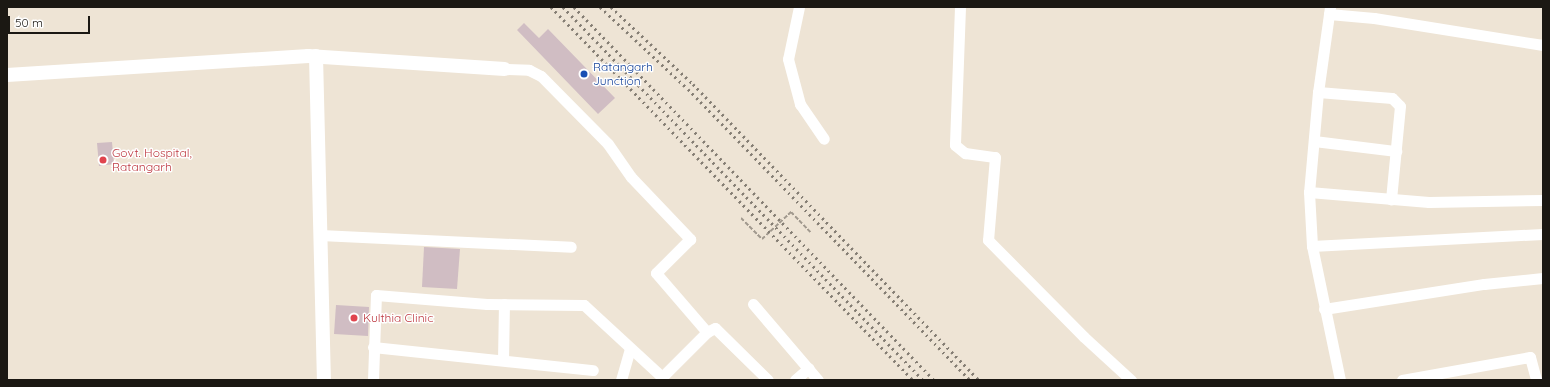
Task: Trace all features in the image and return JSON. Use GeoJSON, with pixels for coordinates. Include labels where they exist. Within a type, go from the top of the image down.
{"type":"FeatureCollection","features":[{"type":"Feature","properties":{"kind":"street"},"geometry":{"type":"LineString","coordinates":[[799,7],[788,59],[800,104],[824,139]]}},
{"type":"Feature","properties":{"kind":"street"},"geometry":{"type":"LineString","coordinates":[[960,7],[955,144],[965,153],[996,157],[988,240],[1084,337],[1131,380]]}},
{"type":"Feature","properties":{"kind":"street"},"geometry":{"type":"LineString","coordinates":[[1340,380],[1312,246],[1309,192],[1318,92],[1330,11],[1543,45]]}},
{"type":"Feature","properties":{"kind":"street"},"geometry":{"type":"LineString","coordinates":[[316,56],[324,380]]}},
{"type":"Feature","properties":{"kind":"street"},"geometry":{"type":"LineString","coordinates":[[7,75],[316,56],[529,70],[541,76],[608,144],[630,178],[690,239],[656,273],[707,332]]}},
{"type":"Feature","properties":{"kind":"street"},"geometry":{"type":"LineString","coordinates":[[1318,92],[1392,98],[1400,106],[1391,200]]}},
{"type":"Feature","properties":{"kind":"street"},"geometry":{"type":"LineString","coordinates":[[1314,141],[1396,151]]}},
{"type":"Feature","properties":{"kind":"street"},"geometry":{"type":"LineString","coordinates":[[1309,192],[1391,200],[1543,200]]}},
{"type":"Feature","properties":{"kind":"street"},"geometry":{"type":"LineString","coordinates":[[1312,246],[1543,234]]}},
{"type":"Feature","properties":{"kind":"street"},"geometry":{"type":"LineString","coordinates":[[320,235],[570,247]]}},
{"type":"Feature","properties":{"kind":"street"},"geometry":{"type":"LineString","coordinates":[[1324,309],[1484,284],[1543,278]]}},
{"type":"Feature","properties":{"kind":"street"},"geometry":{"type":"LineString","coordinates":[[373,380],[376,295],[504,304],[584,305],[663,379],[707,332],[715,328],[768,380]]}},
{"type":"Feature","properties":{"kind":"street"},"geometry":{"type":"LineString","coordinates":[[503,360],[504,304]]}},
{"type":"Feature","properties":{"kind":"street"},"geometry":{"type":"LineString","coordinates":[[753,304],[810,368],[818,380]]}},
{"type":"Feature","properties":{"kind":"street"},"geometry":{"type":"LineString","coordinates":[[373,347],[593,370]]}},
{"type":"Feature","properties":{"kind":"street"},"geometry":{"type":"LineString","coordinates":[[621,380],[630,348]]}},
{"type":"Feature","properties":{"kind":"street"},"geometry":{"type":"LineString","coordinates":[[1402,380],[1530,357],[1535,380],[1543,379]]}},
{"type":"Feature","properties":{"kind":"street"},"geometry":{"type":"LineString","coordinates":[[795,380],[810,368]]}},
{"type":"Feature","properties":{"kind":"path"},"geometry":{"type":"LineString","coordinates":[[741,218],[762,239],[791,212],[810,232]]}},
{"type":"Feature","properties":{"kind":"building"},"geometry":{"type":"Polygon","coordinates":[[[524,23],[539,38],[548,29],[615,98],[598,114],[517,30],[524,23]]]}},
{"type":"Feature","properties":{"kind":"building"},"geometry":{"type":"Polygon","coordinates":[[[112,142],[114,164],[99,166],[97,143],[112,142]]]}},
{"type":"Feature","properties":{"kind":"building"},"geometry":{"type":"Polygon","coordinates":[[[424,247],[460,249],[457,289],[422,287],[424,247]]]}},
{"type":"Feature","properties":{"kind":"building"},"geometry":{"type":"Polygon","coordinates":[[[336,305],[369,307],[368,336],[334,334],[336,305]]]}},
{"type":"Feature","properties":{"kind":"railway"},"geometry":{"type":"LineString","coordinates":[[551,7],[913,380]]}},
{"type":"Feature","properties":{"kind":"railway"},"geometry":{"type":"LineString","coordinates":[[563,7],[923,380]]}},
{"type":"Feature","properties":{"kind":"railway"},"geometry":{"type":"LineString","coordinates":[[574,7],[934,380]]}},
{"type":"Feature","properties":{"kind":"railway"},"geometry":{"type":"LineString","coordinates":[[600,7],[688,89],[970,380]]}},
{"type":"Feature","properties":{"kind":"railway"},"geometry":{"type":"LineString","coordinates":[[611,7],[693,84],[979,380]]}},
{"type":"Feature","properties":{"kind":"place","name":"Ratangarh Junction"},"geometry":{"type":"Point","coordinates":[584,74]}},
{"type":"Feature","properties":{"kind":"place","name":"Govt. Hospital, Ratangarh"},"geometry":{"type":"Point","coordinates":[103,160]}},
{"type":"Feature","properties":{"kind":"place","name":"Kulthia Clinic"},"geometry":{"type":"Point","coordinates":[354,318]}}]}
